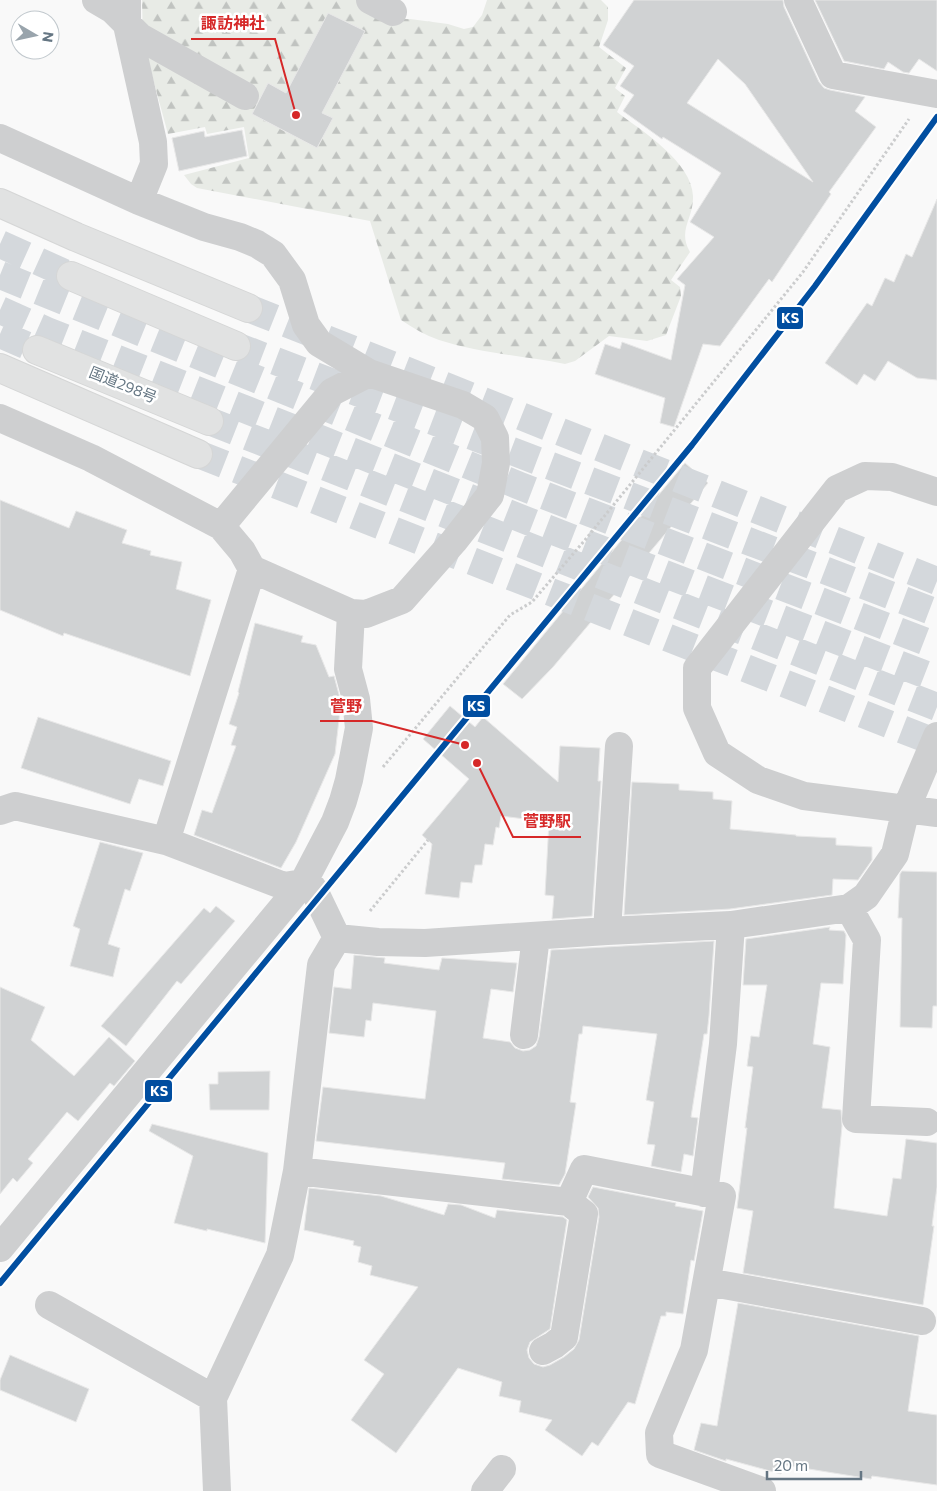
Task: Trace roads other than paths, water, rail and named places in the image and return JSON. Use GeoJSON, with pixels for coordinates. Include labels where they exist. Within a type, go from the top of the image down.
{"type":"FeatureCollection","features":[{"type":"Feature","properties":{"kind":"highway"},"geometry":{"type":"LineString","coordinates":[[0,203],[76,237],[248,308]]}},
{"type":"Feature","properties":{"kind":"highway"},"geometry":{"type":"LineString","coordinates":[[71,276],[236,346]]}},
{"type":"Feature","properties":{"kind":"highway","name":"国道298号"},"geometry":{"type":"LineString","coordinates":[[37,350],[209,421]]}},
{"type":"Feature","properties":{"kind":"highway"},"geometry":{"type":"LineString","coordinates":[[0,368],[198,454]]}},
{"type":"Feature","properties":{"kind":"street"},"geometry":{"type":"LineString","coordinates":[[96,0],[113,10],[127,13],[140,37],[245,96]]}},
{"type":"Feature","properties":{"kind":"street"},"geometry":{"type":"LineString","coordinates":[[798,0],[833,76],[934,88]]}},
{"type":"Feature","properties":{"kind":"street"},"geometry":{"type":"LineString","coordinates":[[127,13],[153,142],[154,164],[139,201]]}},
{"type":"Feature","properties":{"kind":"street"},"geometry":{"type":"LineString","coordinates":[[0,138],[139,201],[204,227],[240,237],[273,254],[292,280],[306,325],[319,343],[370,373],[463,405],[486,418],[494,438],[496,463],[490,495],[454,540],[402,600],[366,614],[350,612],[252,569],[242,551],[221,526],[91,458],[0,418]]}},
{"type":"Feature","properties":{"kind":"street"},"geometry":{"type":"LineString","coordinates":[[221,526],[332,392],[370,373]]}},
{"type":"Feature","properties":{"kind":"street"},"geometry":{"type":"LineString","coordinates":[[937,492],[892,477],[865,476],[837,490],[697,668],[697,708],[717,753],[758,780],[804,796],[937,813]]}},
{"type":"Feature","properties":{"kind":"street"},"geometry":{"type":"LineString","coordinates":[[166,841],[252,569]]}},
{"type":"Feature","properties":{"kind":"street"},"geometry":{"type":"LineString","coordinates":[[0,1248],[304,883],[335,822],[343,801],[359,728],[356,699],[348,669],[350,612]]}},
{"type":"Feature","properties":{"kind":"street"},"geometry":{"type":"LineString","coordinates":[[342,938],[378,942],[424,943],[731,925],[849,908],[866,896],[895,854],[906,809],[937,736]]}},
{"type":"Feature","properties":{"kind":"street"},"geometry":{"type":"LineString","coordinates":[[607,931],[619,746]]}},
{"type":"Feature","properties":{"kind":"street"},"geometry":{"type":"LineString","coordinates":[[0,811],[15,806],[166,841],[284,886],[304,883],[313,888],[342,938]]}},
{"type":"Feature","properties":{"kind":"street"},"geometry":{"type":"LineString","coordinates":[[849,908],[867,940],[856,1118],[926,1122]]}},
{"type":"Feature","properties":{"kind":"street"},"geometry":{"type":"LineString","coordinates":[[731,925],[706,1282],[694,1350],[659,1433],[660,1454],[762,1491]]}},
{"type":"Feature","properties":{"kind":"street"},"geometry":{"type":"LineString","coordinates":[[524,1035],[536,936]]}},
{"type":"Feature","properties":{"kind":"street"},"geometry":{"type":"LineString","coordinates":[[216,1491],[214,1398],[280,1254],[297,1172],[321,965],[342,938]]}},
{"type":"Feature","properties":{"kind":"street"},"geometry":{"type":"LineString","coordinates":[[569,1202],[584,1169],[713,1194]]}},
{"type":"Feature","properties":{"kind":"street"},"geometry":{"type":"LineString","coordinates":[[297,1172],[569,1202],[584,1214],[564,1336],[554,1345],[544,1350]]}},
{"type":"Feature","properties":{"kind":"street"},"geometry":{"type":"LineString","coordinates":[[706,1282],[922,1321]]}},
{"type":"Feature","properties":{"kind":"street"},"geometry":{"type":"LineString","coordinates":[[50,1305],[214,1398]]}},
{"type":"Feature","properties":{"kind":"street"},"geometry":{"type":"LineString","coordinates":[[485,1491],[502,1469]]}},
{"type":"Feature","properties":{"kind":"tunnel"},"geometry":{"type":"LineString","coordinates":[[0,244],[71,276]]}},
{"type":"Feature","properties":{"kind":"tunnel"},"geometry":{"type":"LineString","coordinates":[[0,275],[520,486],[937,646]]}},
{"type":"Feature","properties":{"kind":"tunnel"},"geometry":{"type":"LineString","coordinates":[[248,308],[937,581]]}},
{"type":"Feature","properties":{"kind":"tunnel"},"geometry":{"type":"LineString","coordinates":[[0,310],[47,331],[525,520],[937,679]]}},
{"type":"Feature","properties":{"kind":"tunnel"},"geometry":{"type":"LineString","coordinates":[[0,334],[37,350]]}},
{"type":"Feature","properties":{"kind":"tunnel"},"geometry":{"type":"LineString","coordinates":[[236,346],[937,613]]}},
{"type":"Feature","properties":{"kind":"tunnel"},"geometry":{"type":"LineString","coordinates":[[209,421],[937,707]]}},
{"type":"Feature","properties":{"kind":"tunnel"},"geometry":{"type":"LineString","coordinates":[[198,454],[937,743]]}},
{"type":"Feature","properties":{"kind":"place","name":"諏訪神社"},"geometry":{"type":"Point","coordinates":[296,115]}},
{"type":"Feature","properties":{"kind":"place","name":"菅野"},"geometry":{"type":"Point","coordinates":[465,745]}},
{"type":"Feature","properties":{"kind":"place","name":"菅野駅"},"geometry":{"type":"Point","coordinates":[477,763]}}]}
